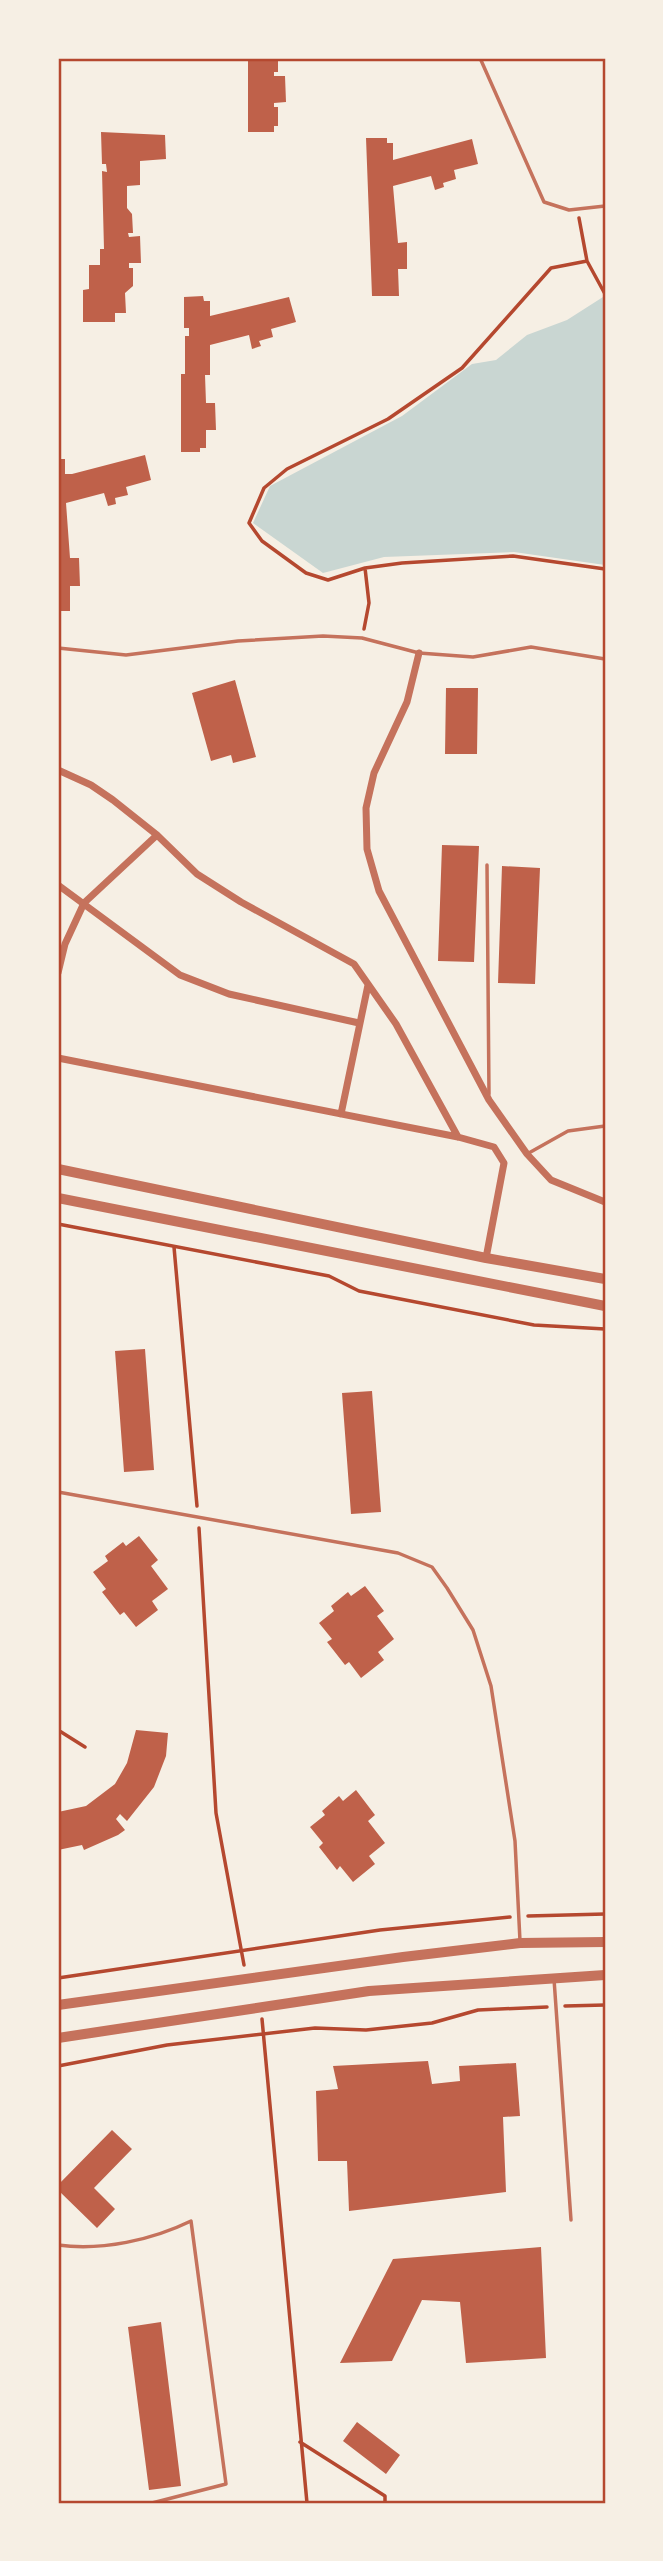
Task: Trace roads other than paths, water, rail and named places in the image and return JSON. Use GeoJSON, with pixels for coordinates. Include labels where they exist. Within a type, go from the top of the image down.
{"type":"FeatureCollection","features":[{"type":"Feature","properties":{"kind":"street"},"geometry":{"type":"LineString","coordinates":[[419,653],[407,702],[374,773],[366,808],[367,849],[379,891],[395,926],[489,1100],[527,1154],[551,1180],[605,1202]]}},
{"type":"Feature","properties":{"kind":"street"},"geometry":{"type":"LineString","coordinates":[[58,770],[92,785],[157,835],[197,874],[241,902],[354,964],[396,1024],[458,1137]]}},
{"type":"Feature","properties":{"kind":"street"},"geometry":{"type":"LineString","coordinates":[[58,973],[65,944],[84,904],[157,835]]}},
{"type":"Feature","properties":{"kind":"street"},"geometry":{"type":"LineString","coordinates":[[58,885],[180,975],[229,994],[359,1023]]}},
{"type":"Feature","properties":{"kind":"street"},"geometry":{"type":"LineString","coordinates":[[341,1114],[368,985]]}},
{"type":"Feature","properties":{"kind":"street"},"geometry":{"type":"LineString","coordinates":[[58,1058],[458,1137],[494,1147],[504,1163],[486,1258]]}},
{"type":"Feature","properties":{"kind":"street"},"geometry":{"type":"LineString","coordinates":[[58,1169],[486,1258],[605,1279]]}},
{"type":"Feature","properties":{"kind":"street"},"geometry":{"type":"LineString","coordinates":[[58,1198],[605,1306]]}},
{"type":"Feature","properties":{"kind":"street"},"geometry":{"type":"LineString","coordinates":[[58,2005],[224,1980],[520,1944],[605,1942]]}},
{"type":"Feature","properties":{"kind":"street"},"geometry":{"type":"LineString","coordinates":[[58,2038],[369,1991],[605,1975]]}},
{"type":"Feature","properties":{"kind":"lane"},"geometry":{"type":"LineString","coordinates":[[480,58],[544,202],[569,210],[605,206]]}},
{"type":"Feature","properties":{"kind":"lane"},"geometry":{"type":"LineString","coordinates":[[58,648],[126,655],[238,641],[362,638],[419,653],[473,657],[531,647],[605,659]]}},
{"type":"Feature","properties":{"kind":"lane"},"geometry":{"type":"LineString","coordinates":[[487,865],[489,1100]]}},
{"type":"Feature","properties":{"kind":"lane"},"geometry":{"type":"LineString","coordinates":[[527,1154],[568,1130],[605,1126]]}},
{"type":"Feature","properties":{"kind":"lane"},"geometry":{"type":"LineString","coordinates":[[58,1492],[398,1553],[432,1567],[473,1630],[491,1686],[515,1841],[516,1916],[520,1944]]}},
{"type":"Feature","properties":{"kind":"lane"},"geometry":{"type":"LineString","coordinates":[[554,1977],[571,2220]]}},
{"type":"Feature","properties":{"kind":"lane"},"geometry":{"type":"LineString","coordinates":[[58,2245],[79,2248],[161,2236],[191,2221],[226,2484],[152,2503]]}}]}
